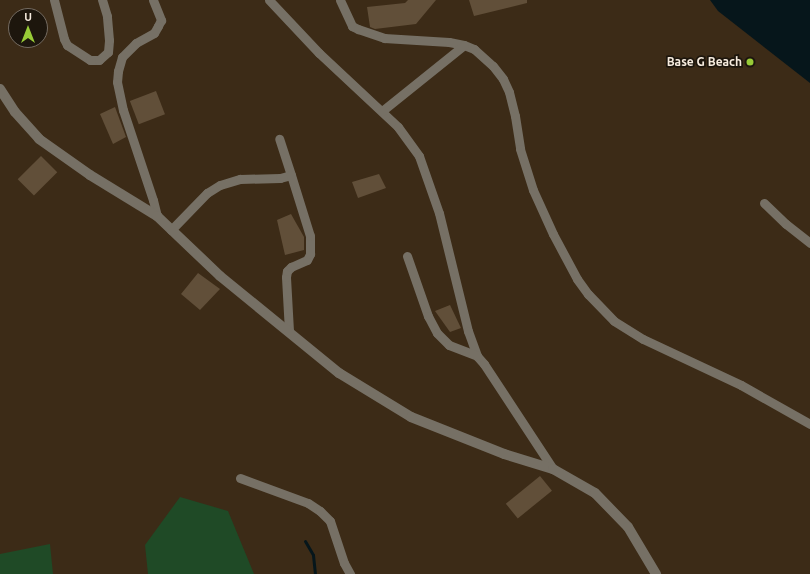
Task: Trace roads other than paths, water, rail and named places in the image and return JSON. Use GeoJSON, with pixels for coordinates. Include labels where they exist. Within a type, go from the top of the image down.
{"type":"FeatureCollection","features":[{"type":"Feature","properties":{"kind":"street"},"geometry":{"type":"LineString","coordinates":[[54,0],[64,39],[67,45],[90,60],[99,60],[108,52],[109,40],[107,16],[102,0]]}},
{"type":"Feature","properties":{"kind":"street"},"geometry":{"type":"LineString","coordinates":[[153,0],[161,20],[154,33],[136,43],[122,57],[117,82],[123,110],[157,216]]}},
{"type":"Feature","properties":{"kind":"street"},"geometry":{"type":"LineString","coordinates":[[269,0],[319,53],[398,127],[419,156],[439,213],[468,331],[477,356],[484,364],[553,469]]}},
{"type":"Feature","properties":{"kind":"street"},"geometry":{"type":"LineString","coordinates":[[340,0],[352,26],[370,34],[400,40],[449,42],[464,45],[474,49],[484,57],[503,79],[513,105],[520,149],[541,209],[578,279],[602,311],[614,321],[643,339],[741,385],[810,424]]}},
{"type":"Feature","properties":{"kind":"street"},"geometry":{"type":"LineString","coordinates":[[382,111],[464,45]]}},
{"type":"Feature","properties":{"kind":"street"},"geometry":{"type":"LineString","coordinates":[[1,92],[39,139],[90,175],[157,216],[220,276],[289,331],[338,373],[411,417],[504,454],[553,469],[595,493],[628,527],[656,574]]}},
{"type":"Feature","properties":{"kind":"street"},"geometry":{"type":"LineString","coordinates":[[279,139],[310,236],[310,254],[307,260],[291,267],[287,271],[286,284],[289,331]]}},
{"type":"Feature","properties":{"kind":"street"},"geometry":{"type":"LineString","coordinates":[[171,230],[207,193],[220,185],[240,179],[280,178],[291,175]]}},
{"type":"Feature","properties":{"kind":"street"},"geometry":{"type":"LineString","coordinates":[[764,202],[786,224],[810,243]]}},
{"type":"Feature","properties":{"kind":"street"},"geometry":{"type":"LineString","coordinates":[[407,256],[428,316],[437,333],[449,345],[477,356]]}},
{"type":"Feature","properties":{"kind":"street"},"geometry":{"type":"LineString","coordinates":[[240,478],[308,503],[320,511],[330,520],[344,563],[350,574]]}},
{"type":"Feature","properties":{"kind":"waterway"},"geometry":{"type":"LineString","coordinates":[[305,541],[313,555],[315,574]]}},
{"type":"Feature","properties":{"kind":"place","name":"Base G Beach"},"geometry":{"type":"Point","coordinates":[750,62]}}]}
